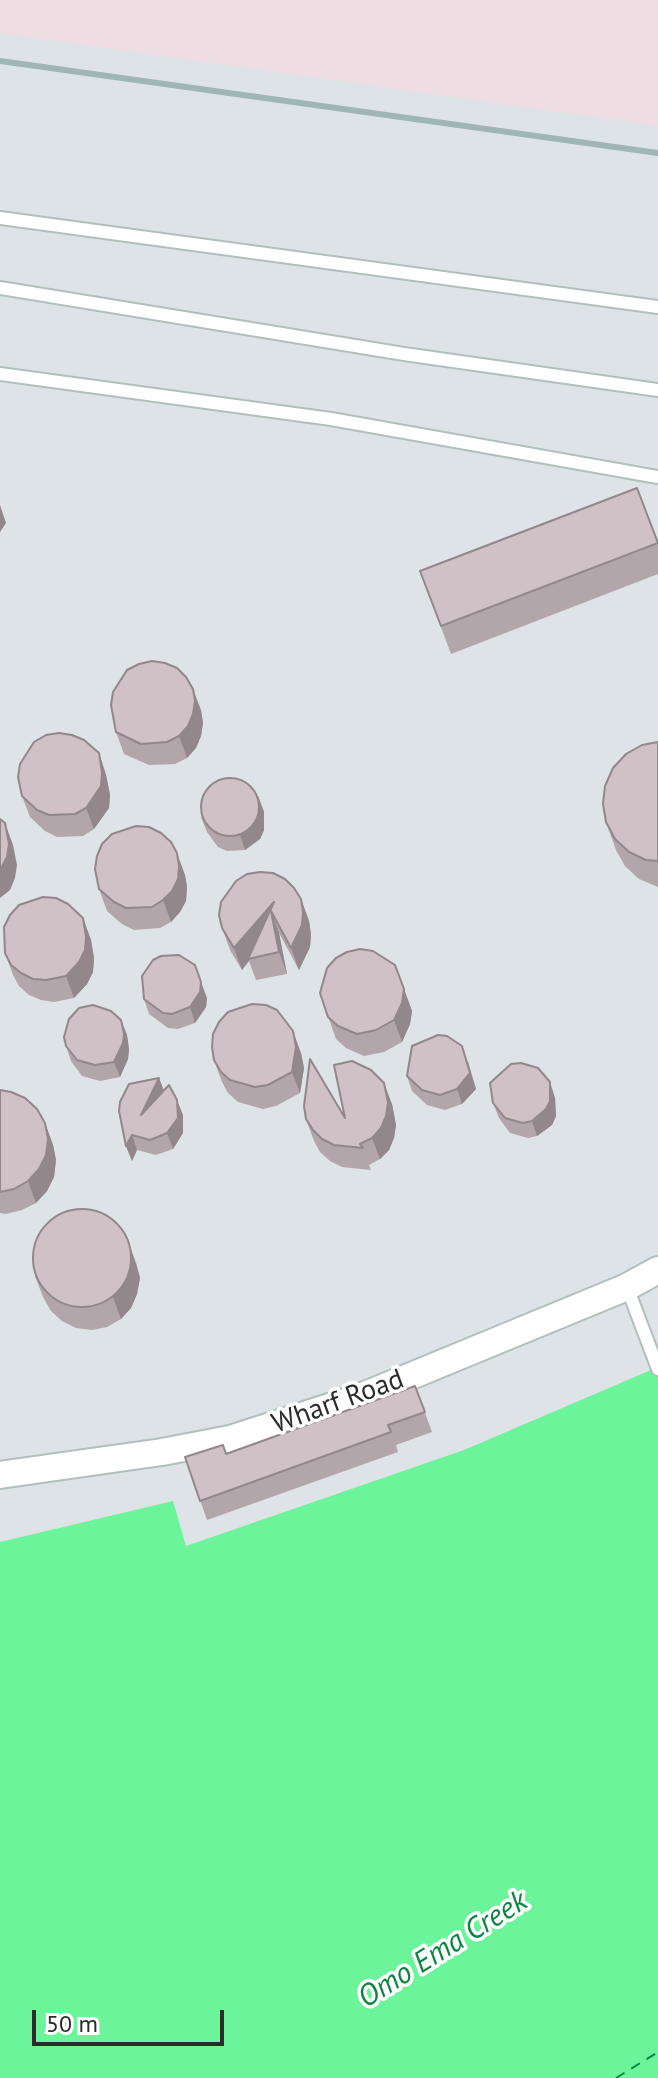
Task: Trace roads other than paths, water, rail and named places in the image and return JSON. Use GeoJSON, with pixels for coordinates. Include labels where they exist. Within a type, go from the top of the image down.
{"type":"FeatureCollection","features":[{"type":"Feature","properties":{"kind":"street","name":"Wharf Road"},"geometry":{"type":"LineString","coordinates":[[0,1475],[230,1439],[360,1397],[627,1287],[658,1270]]}},
{"type":"Feature","properties":{"kind":"lane"},"geometry":{"type":"LineString","coordinates":[[0,218],[658,307]]}},
{"type":"Feature","properties":{"kind":"lane"},"geometry":{"type":"LineString","coordinates":[[0,288],[404,354],[658,390]]}},
{"type":"Feature","properties":{"kind":"lane"},"geometry":{"type":"LineString","coordinates":[[0,374],[331,419],[658,477]]}},
{"type":"Feature","properties":{"kind":"lane"},"geometry":{"type":"LineString","coordinates":[[627,1287],[658,1369]]}},
{"type":"Feature","properties":{"kind":"water","name":"Omo Ema Creek"},"geometry":{"type":"Polygon","coordinates":[[[658,1367],[658,2078],[0,2078],[0,1542],[173,1501],[186,1546],[464,1450],[658,1367]]]}},
{"type":"Feature","properties":{"kind":"railway"},"geometry":{"type":"LineString","coordinates":[[0,61],[658,153]]}}]}
